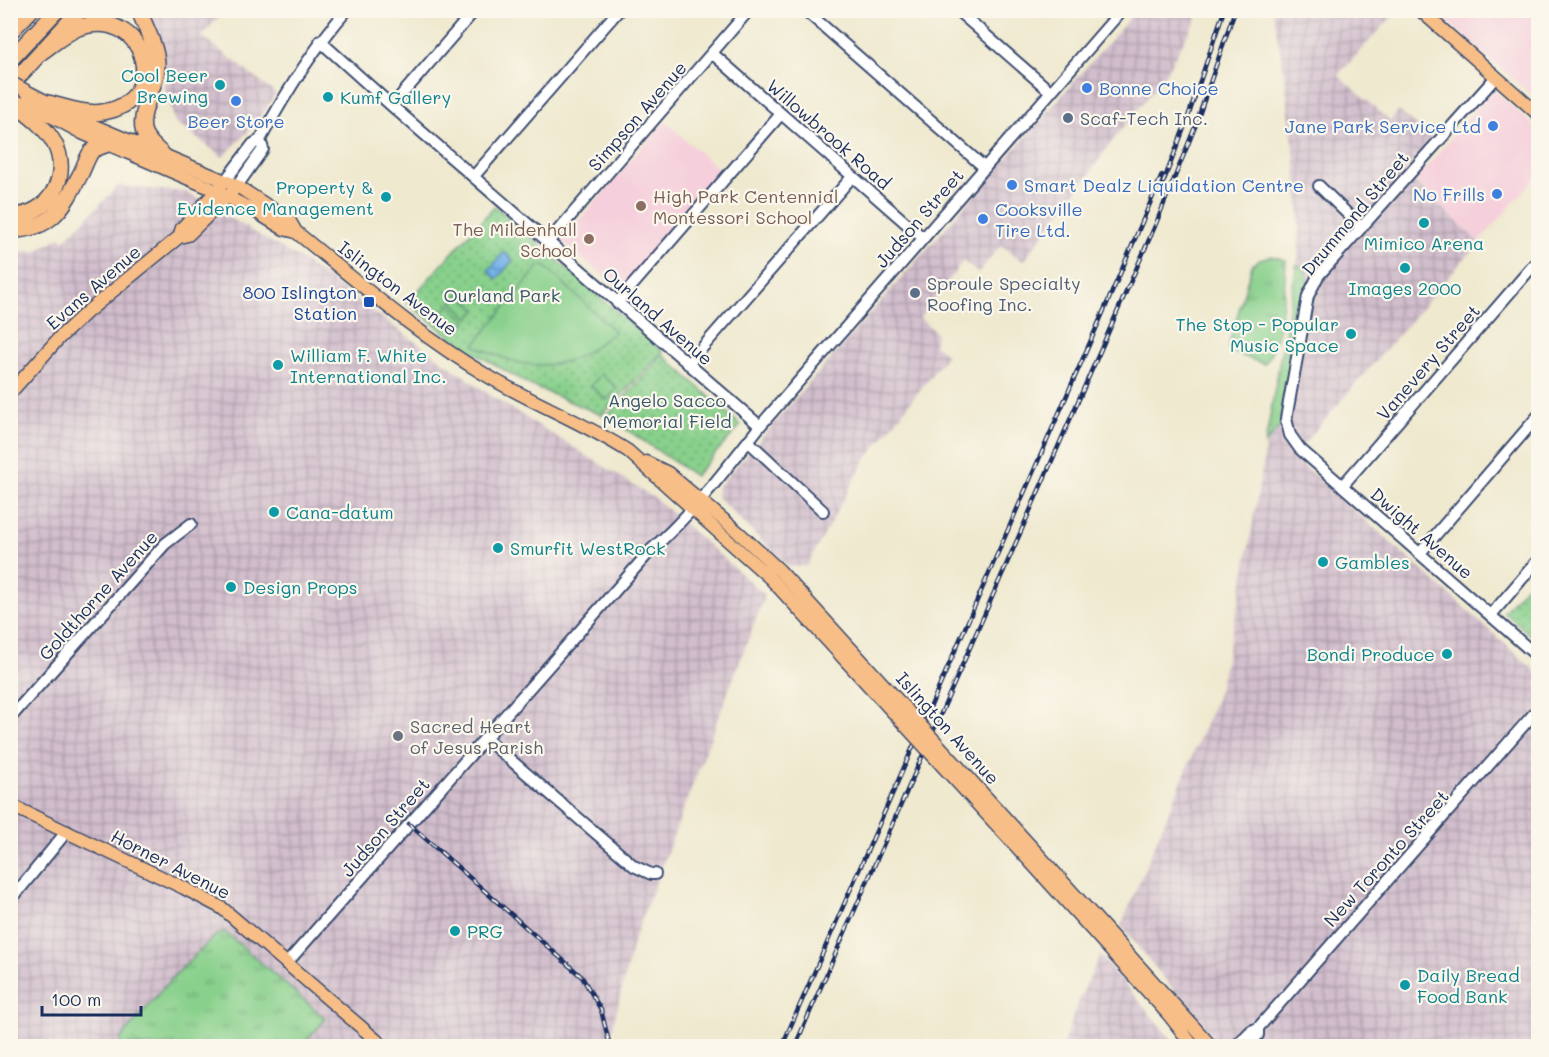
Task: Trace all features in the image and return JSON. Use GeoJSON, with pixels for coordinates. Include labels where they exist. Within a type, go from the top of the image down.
{"type":"FeatureCollection","features":[{"type":"Feature","properties":{"kind":"highway"},"geometry":{"type":"LineString","coordinates":[[10,32],[31,10]]}},
{"type":"Feature","properties":{"kind":"highway"},"geometry":{"type":"LineString","coordinates":[[10,60],[57,10]]}},
{"type":"Feature","properties":{"kind":"highway"},"geometry":{"type":"LineString","coordinates":[[10,86],[80,10]]}},
{"type":"Feature","properties":{"kind":"highway"},"geometry":{"type":"LineString","coordinates":[[139,10],[157,63],[155,82],[142,126],[148,140],[164,156]]}},
{"type":"Feature","properties":{"kind":"highway"},"geometry":{"type":"LineString","coordinates":[[44,51],[80,27],[101,24],[113,26],[124,31],[135,42],[144,68],[140,87],[135,95],[118,109],[100,113],[48,103]]}},
{"type":"Feature","properties":{"kind":"highway"},"geometry":{"type":"LineString","coordinates":[[10,216],[27,214],[48,201],[55,192],[62,171],[58,150],[53,140],[17,98]]}},
{"type":"Feature","properties":{"kind":"highway"},"geometry":{"type":"LineString","coordinates":[[10,230],[27,229],[42,224],[56,215],[68,200],[91,152],[108,144]]}},
{"type":"Feature","properties":{"kind":"main road"},"geometry":{"type":"LineString","coordinates":[[1420,10],[1539,114]]}},
{"type":"Feature","properties":{"kind":"main road","name":"Islington Avenue"},"geometry":{"type":"LineString","coordinates":[[10,82],[17,98],[108,144],[222,194],[284,229],[296,232]]}},
{"type":"Feature","properties":{"kind":"main road","name":"Islington Avenue"},"geometry":{"type":"LineString","coordinates":[[17,98],[48,103],[92,125],[237,186],[289,220],[296,232],[407,322],[487,376],[601,433],[637,458],[658,479],[693,502],[775,574],[1106,937],[1210,1047]]}},
{"type":"Feature","properties":{"kind":"main road","name":"Evans Avenue"},"geometry":{"type":"LineString","coordinates":[[222,194],[225,181]]}},
{"type":"Feature","properties":{"kind":"main road","name":"Evans Avenue"},"geometry":{"type":"LineString","coordinates":[[10,393],[87,312],[179,237],[188,235],[222,194],[237,186]]}},
{"type":"Feature","properties":{"kind":"main road","name":"Horner Avenue"},"geometry":{"type":"LineString","coordinates":[[10,805],[190,890],[222,908],[383,1047]]}},
{"type":"Feature","properties":{"kind":"main road","name":"Islington Avenue"},"geometry":{"type":"LineString","coordinates":[[1106,937],[1193,1047]]}},
{"type":"Feature","properties":{"kind":"street","name":"Evans Avenue"},"geometry":{"type":"LineString","coordinates":[[225,181],[254,144],[260,140],[304,65],[320,41],[346,10]]}},
{"type":"Feature","properties":{"kind":"street"},"geometry":{"type":"LineString","coordinates":[[392,106],[476,10]]}},
{"type":"Feature","properties":{"kind":"street","name":"Simpson Avenue"},"geometry":{"type":"LineString","coordinates":[[548,242],[749,10]]}},
{"type":"Feature","properties":{"kind":"street"},"geometry":{"type":"LineString","coordinates":[[805,10],[985,168]]}},
{"type":"Feature","properties":{"kind":"street"},"geometry":{"type":"LineString","coordinates":[[957,10],[1051,92]]}},
{"type":"Feature","properties":{"kind":"street"},"geometry":{"type":"LineString","coordinates":[[474,177],[616,11]]}},
{"type":"Feature","properties":{"kind":"street","name":"Judson Street"},"geometry":{"type":"LineString","coordinates":[[286,964],[652,549],[662,533],[731,464],[760,426],[1051,92],[1117,12]]}},
{"type":"Feature","properties":{"kind":"street","name":"Ourland Avenue"},"geometry":{"type":"LineString","coordinates":[[320,41],[760,426]]}},
{"type":"Feature","properties":{"kind":"street","name":"Willowbrook Road"},"geometry":{"type":"LineString","coordinates":[[713,54],[923,238]]}},
{"type":"Feature","properties":{"kind":"street","name":"Drummond Street"},"geometry":{"type":"LineString","coordinates":[[1288,430],[1286,412],[1308,296],[1318,276],[1496,77]]}},
{"type":"Feature","properties":{"kind":"street"},"geometry":{"type":"LineString","coordinates":[[617,303],[781,114]]}},
{"type":"Feature","properties":{"kind":"street","name":"Evans Avenue"},"geometry":{"type":"LineString","coordinates":[[237,186],[263,149],[260,140]]}},
{"type":"Feature","properties":{"kind":"street"},"geometry":{"type":"LineString","coordinates":[[688,364],[852,177]]}},
{"type":"Feature","properties":{"kind":"street"},"geometry":{"type":"LineString","coordinates":[[1320,186],[1361,227]]}},
{"type":"Feature","properties":{"kind":"street","name":"Vanevery Street"},"geometry":{"type":"LineString","coordinates":[[1342,485],[1539,260]]}},
{"type":"Feature","properties":{"kind":"street"},"geometry":{"type":"LineString","coordinates":[[1420,553],[1539,416]]}},
{"type":"Feature","properties":{"kind":"street","name":"Dwight Avenue"},"geometry":{"type":"LineString","coordinates":[[1288,430],[1296,445],[1539,657]]}},
{"type":"Feature","properties":{"kind":"street"},"geometry":{"type":"LineString","coordinates":[[745,444],[823,511]]}},
{"type":"Feature","properties":{"kind":"street","name":"Goldthorne Avenue"},"geometry":{"type":"LineString","coordinates":[[10,718],[165,544],[190,524]]}},
{"type":"Feature","properties":{"kind":"street"},"geometry":{"type":"LineString","coordinates":[[1491,615],[1539,560]]}},
{"type":"Feature","properties":{"kind":"street","name":"New Toronto Street"},"geometry":{"type":"LineString","coordinates":[[1236,1047],[1251,1030],[1258,1028],[1539,710]]}},
{"type":"Feature","properties":{"kind":"street"},"geometry":{"type":"LineString","coordinates":[[485,738],[634,866],[655,874]]}},
{"type":"Feature","properties":{"kind":"street"},"geometry":{"type":"LineString","coordinates":[[10,901],[67,831]]}},
{"type":"Feature","properties":{"kind":"street","name":"New Toronto Street"},"geometry":{"type":"LineString","coordinates":[[1247,1047],[1258,1035],[1258,1028]]}},
{"type":"Feature","properties":{"kind":"shaded area"},"geometry":{"type":"Polygon","coordinates":[[[149,11],[224,11],[202,36],[276,94],[255,124],[223,157],[175,122],[164,84],[167,80],[149,11]]]}},
{"type":"Feature","properties":{"kind":"shaded area"},"geometry":{"type":"Polygon","coordinates":[[[1136,11],[1201,11],[1162,79],[1106,149],[1023,261],[1001,245],[978,273],[963,261],[920,318],[936,333],[934,345],[947,355],[864,462],[807,566],[789,567],[717,497],[717,488],[1136,11]]]}},
{"type":"Feature","properties":{"kind":"shaded area"},"geometry":{"type":"Polygon","coordinates":[[[1273,11],[1397,11],[1338,75],[1390,121],[1399,111],[1431,138],[1404,172],[1479,242],[1309,438],[1300,449],[1296,459],[1538,673],[1538,1046],[1220,1046],[1121,926],[1218,694],[1241,593],[1298,257],[1299,212],[1296,168],[1284,73],[1273,11]]]}},
{"type":"Feature","properties":{"kind":"shaded area"},"geometry":{"type":"Polygon","coordinates":[[[1435,11],[1538,11],[1538,101],[1435,11]]]}},
{"type":"Feature","properties":{"kind":"shaded area"},"geometry":{"type":"Polygon","coordinates":[[[1494,90],[1538,129],[1538,175],[1479,242],[1415,181],[1494,90]]]}},
{"type":"Feature","properties":{"kind":"shaded area","name":"High Park Centennial Montessori School"},"geometry":{"type":"Polygon","coordinates":[[[665,121],[720,171],[621,290],[561,241],[665,121]]]}},
{"type":"Feature","properties":{"kind":"shaded area"},"geometry":{"type":"Polygon","coordinates":[[[118,186],[186,192],[300,259],[490,395],[656,499],[765,595],[634,939],[608,1046],[11,1046],[10,250],[35,252],[60,237],[64,241],[118,186]]]}},
{"type":"Feature","properties":{"kind":"shaded area"},"geometry":{"type":"Polygon","coordinates":[[[1100,955],[1177,1046],[1062,1046],[1080,998],[1100,955]]]}},
{"type":"Feature","properties":{"kind":"green space","name":"Ourland Park"},"geometry":{"type":"Polygon","coordinates":[[[495,206],[663,352],[602,415],[530,385],[461,345],[407,303],[495,206]]]}},
{"type":"Feature","properties":{"kind":"green space"},"geometry":{"type":"Polygon","coordinates":[[[1271,256],[1286,260],[1279,328],[1264,364],[1232,352],[1228,348],[1252,265],[1260,259],[1271,256]]]}},
{"type":"Feature","properties":{"kind":"green space"},"geometry":{"type":"Polygon","coordinates":[[[1297,264],[1307,274],[1308,285],[1282,406],[1280,426],[1265,444],[1297,264]]]}},
{"type":"Feature","properties":{"kind":"green space"},"geometry":{"type":"Polygon","coordinates":[[[540,265],[546,267],[615,332],[576,358],[549,365],[511,361],[474,345],[540,265]]]}},
{"type":"Feature","properties":{"kind":"green space"},"geometry":{"type":"Polygon","coordinates":[[[459,294],[477,310],[469,318],[452,302],[459,294]]]}},
{"type":"Feature","properties":{"kind":"green space"},"geometry":{"type":"Polygon","coordinates":[[[449,305],[467,321],[460,329],[442,313],[449,305]]]}},
{"type":"Feature","properties":{"kind":"green space","name":"Angelo Sacco Memorial Field"},"geometry":{"type":"Polygon","coordinates":[[[663,355],[741,425],[695,476],[607,416],[663,355]]]}},
{"type":"Feature","properties":{"kind":"green space"},"geometry":{"type":"Polygon","coordinates":[[[601,374],[617,388],[607,400],[591,386],[601,374]]]}},
{"type":"Feature","properties":{"kind":"green space"},"geometry":{"type":"Polygon","coordinates":[[[1538,571],[1538,635],[1535,639],[1504,612],[1538,571]]]}},
{"type":"Feature","properties":{"kind":"green space"},"geometry":{"type":"Polygon","coordinates":[[[225,932],[326,1019],[301,1046],[122,1046],[120,1040],[171,979],[216,935],[225,932]]]}},
{"type":"Feature","properties":{"kind":"water"},"geometry":{"type":"Polygon","coordinates":[[[504,252],[513,260],[497,279],[488,271],[504,252]]]}},
{"type":"Feature","properties":{"kind":"railway"},"geometry":{"type":"LineString","coordinates":[[1163,183],[1224,10]]}},
{"type":"Feature","properties":{"kind":"railway"},"geometry":{"type":"LineString","coordinates":[[795,1046],[1155,226],[1195,127],[1235,10]]}},
{"type":"Feature","properties":{"kind":"railway"},"geometry":{"type":"LineString","coordinates":[[782,1046],[1162,175]]}},
{"type":"Feature","properties":{"kind":"railway"},"geometry":{"type":"LineString","coordinates":[[409,824],[582,977],[601,1010],[610,1046]]}},
{"type":"Feature","properties":{"kind":"place","name":"Cool Beer Brewing"},"geometry":{"type":"Point","coordinates":[220,85]}},
{"type":"Feature","properties":{"kind":"place","name":"Bonne Choice"},"geometry":{"type":"Point","coordinates":[1087,88]}},
{"type":"Feature","properties":{"kind":"place","name":"Kumf Gallery"},"geometry":{"type":"Point","coordinates":[328,97]}},
{"type":"Feature","properties":{"kind":"place","name":"Beer Store"},"geometry":{"type":"Point","coordinates":[236,101]}},
{"type":"Feature","properties":{"kind":"place","name":"Scaf-Tech Inc."},"geometry":{"type":"Point","coordinates":[1068,118]}},
{"type":"Feature","properties":{"kind":"place","name":"Jane Park Service Ltd"},"geometry":{"type":"Point","coordinates":[1493,126]}},
{"type":"Feature","properties":{"kind":"place","name":"Smart Dealz Liquidation Centre"},"geometry":{"type":"Point","coordinates":[1012,185]}},
{"type":"Feature","properties":{"kind":"place","name":"No Frills"},"geometry":{"type":"Point","coordinates":[1497,194]}},
{"type":"Feature","properties":{"kind":"place","name":"Property & Evidence Management"},"geometry":{"type":"Point","coordinates":[386,197]}},
{"type":"Feature","properties":{"kind":"place","name":"High Park Centennial Montessori School"},"geometry":{"type":"Point","coordinates":[641,206]}},
{"type":"Feature","properties":{"kind":"place","name":"Cooksville Tire Ltd."},"geometry":{"type":"Point","coordinates":[983,219]}},
{"type":"Feature","properties":{"kind":"place","name":"Mimico Arena"},"geometry":{"type":"Point","coordinates":[1424,223]}},
{"type":"Feature","properties":{"kind":"place","name":"The Mildenhall School"},"geometry":{"type":"Point","coordinates":[589,239]}},
{"type":"Feature","properties":{"kind":"place","name":"Images 2000"},"geometry":{"type":"Point","coordinates":[1405,268]}},
{"type":"Feature","properties":{"kind":"place","name":"Sproule Specialty Roofing Inc."},"geometry":{"type":"Point","coordinates":[915,293]}},
{"type":"Feature","properties":{"kind":"place","name":"800 Islington Station"},"geometry":{"type":"Point","coordinates":[369,302]}},
{"type":"Feature","properties":{"kind":"place","name":"The Stop - Popular Music Space"},"geometry":{"type":"Point","coordinates":[1351,334]}},
{"type":"Feature","properties":{"kind":"place","name":"William F. White International Inc."},"geometry":{"type":"Point","coordinates":[278,365]}},
{"type":"Feature","properties":{"kind":"place","name":"Cana-datum"},"geometry":{"type":"Point","coordinates":[274,512]}},
{"type":"Feature","properties":{"kind":"place","name":"Smurfit WestRock"},"geometry":{"type":"Point","coordinates":[498,548]}},
{"type":"Feature","properties":{"kind":"place","name":"Gambles"},"geometry":{"type":"Point","coordinates":[1323,562]}},
{"type":"Feature","properties":{"kind":"place","name":"Design Props"},"geometry":{"type":"Point","coordinates":[231,587]}},
{"type":"Feature","properties":{"kind":"place","name":"Bondi Produce"},"geometry":{"type":"Point","coordinates":[1447,654]}},
{"type":"Feature","properties":{"kind":"place","name":"Sacred Heart of Jesus Parish"},"geometry":{"type":"Point","coordinates":[398,736]}},
{"type":"Feature","properties":{"kind":"place","name":"PRG"},"geometry":{"type":"Point","coordinates":[455,931]}},
{"type":"Feature","properties":{"kind":"place","name":"Daily Bread Food Bank"},"geometry":{"type":"Point","coordinates":[1405,985]}}]}
